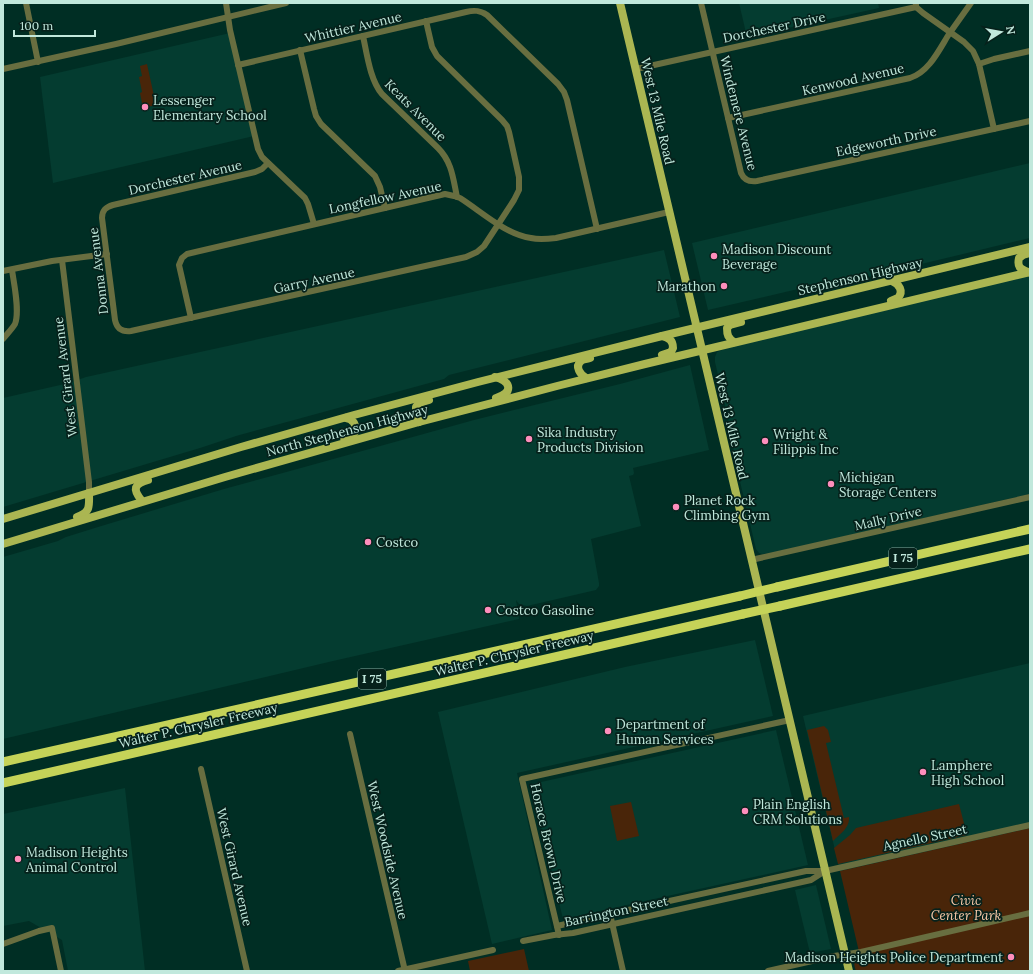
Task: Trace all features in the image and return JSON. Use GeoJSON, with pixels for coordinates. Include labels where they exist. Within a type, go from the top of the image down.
{"type":"FeatureCollection","features":[{"type":"Feature","properties":{"kind":"highway","name":"Walter P. Chrysler Freeway"},"geometry":{"type":"LineString","coordinates":[[3,762],[1030,530]]}},
{"type":"Feature","properties":{"kind":"highway","name":"Walter P. Chrysler Freeway"},"geometry":{"type":"LineString","coordinates":[[3,783],[1030,549]]}},
{"type":"Feature","properties":{"kind":"main road","name":"West 13 Mile Road"},"geometry":{"type":"LineString","coordinates":[[620,3],[849,971]]}},
{"type":"Feature","properties":{"kind":"main road","name":"Stephenson Highway"},"geometry":{"type":"LineString","coordinates":[[696,327],[1030,247]]}},
{"type":"Feature","properties":{"kind":"main road"},"geometry":{"type":"LineString","coordinates":[[1029,272],[1022,270],[1018,263],[1019,258],[1022,255],[1030,253]]}},
{"type":"Feature","properties":{"kind":"main road"},"geometry":{"type":"LineString","coordinates":[[701,350],[1029,272]]}},
{"type":"Feature","properties":{"kind":"main road"},"geometry":{"type":"LineString","coordinates":[[796,327],[812,320],[895,300],[900,296],[901,290],[897,284],[892,281]]}},
{"type":"Feature","properties":{"kind":"main road"},"geometry":{"type":"LineString","coordinates":[[734,342],[730,340],[728,336],[727,328],[730,325],[790,310],[800,303]]}},
{"type":"Feature","properties":{"kind":"main road","name":"North Stephenson Highway"},"geometry":{"type":"LineString","coordinates":[[3,519],[212,456],[442,391],[696,327]]}},
{"type":"Feature","properties":{"kind":"main road"},"geometry":{"type":"LineString","coordinates":[[602,374],[620,365],[671,352],[673,348],[671,340],[662,336]]}},
{"type":"Feature","properties":{"kind":"main road"},"geometry":{"type":"LineString","coordinates":[[586,378],[581,376],[578,369],[581,361],[634,347],[642,341]]}},
{"type":"Feature","properties":{"kind":"main road","name":"North Stephenson Highway"},"geometry":{"type":"LineString","coordinates":[[3,544],[142,501],[419,422],[586,378],[701,350]]}},
{"type":"Feature","properties":{"kind":"main road"},"geometry":{"type":"LineString","coordinates":[[480,407],[489,400],[504,395],[507,391],[508,386],[506,382],[496,377]]}},
{"type":"Feature","properties":{"kind":"main road"},"geometry":{"type":"LineString","coordinates":[[419,422],[415,412],[417,404],[438,398],[442,391]]}},
{"type":"Feature","properties":{"kind":"main road"},"geometry":{"type":"LineString","coordinates":[[288,459],[300,451],[354,434],[356,430],[355,425],[353,421],[346,418]]}},
{"type":"Feature","properties":{"kind":"main road"},"geometry":{"type":"LineString","coordinates":[[142,501],[136,492],[137,484],[140,482],[197,465],[212,456]]}},
{"type":"Feature","properties":{"kind":"main road"},"geometry":{"type":"LineString","coordinates":[[20,538],[32,530],[84,514],[87,512],[89,504],[89,493]]}},
{"type":"Feature","properties":{"kind":"main road"},"geometry":{"type":"LineString","coordinates":[[3,524],[43,512],[58,502]]}},
{"type":"Feature","properties":{"kind":"street"},"geometry":{"type":"LineString","coordinates":[[26,3],[38,62]]}},
{"type":"Feature","properties":{"kind":"street"},"geometry":{"type":"LineString","coordinates":[[226,3],[230,30],[256,145],[259,152],[268,163],[305,198],[314,224]]}},
{"type":"Feature","properties":{"kind":"street"},"geometry":{"type":"LineString","coordinates":[[3,69],[286,3]]}},
{"type":"Feature","properties":{"kind":"street","name":"Windemere Avenue"},"geometry":{"type":"LineString","coordinates":[[701,3],[742,176],[747,181]]}},
{"type":"Feature","properties":{"kind":"street","name":"Kenwood Avenue"},"geometry":{"type":"LineString","coordinates":[[728,118],[914,76],[926,67],[971,3]]}},
{"type":"Feature","properties":{"kind":"street"},"geometry":{"type":"LineString","coordinates":[[916,5],[968,46],[976,55],[994,129]]}},
{"type":"Feature","properties":{"kind":"street","name":"Dorchester Drive"},"geometry":{"type":"LineString","coordinates":[[636,69],[916,5]]}},
{"type":"Feature","properties":{"kind":"street","name":"Whittier Avenue"},"geometry":{"type":"LineString","coordinates":[[238,65],[476,10],[483,12],[564,92],[568,100],[598,229]]}},
{"type":"Feature","properties":{"kind":"street","name":"Garry Avenue"},"geometry":{"type":"LineString","coordinates":[[120,330],[131,332],[466,257],[477,252],[484,246],[517,196],[520,185],[509,132],[507,126],[502,120],[437,56],[432,47],[426,21]]}},
{"type":"Feature","properties":{"kind":"street","name":"Keats Avenue"},"geometry":{"type":"LineString","coordinates":[[363,36],[376,86],[382,94],[446,157],[450,164],[457,197]]}},
{"type":"Feature","properties":{"kind":"street"},"geometry":{"type":"LineString","coordinates":[[300,50],[316,116],[324,127],[375,176],[380,187],[385,208]]}},
{"type":"Feature","properties":{"kind":"street"},"geometry":{"type":"LineString","coordinates":[[979,64],[1030,51]]}},
{"type":"Feature","properties":{"kind":"street","name":"Edgeworth Drive"},"geometry":{"type":"LineString","coordinates":[[747,181],[758,181],[1030,121]]}},
{"type":"Feature","properties":{"kind":"street","name":"Dorchester Avenue"},"geometry":{"type":"LineString","coordinates":[[105,208],[255,172],[262,169],[268,163]]}},
{"type":"Feature","properties":{"kind":"street","name":"Longfellow Avenue"},"geometry":{"type":"LineString","coordinates":[[191,318],[179,265],[184,256],[203,250],[444,194],[457,197],[512,232],[536,239],[556,238],[669,212]]}},
{"type":"Feature","properties":{"kind":"street","name":"Donna Avenue"},"geometry":{"type":"LineString","coordinates":[[105,208],[102,215],[115,320],[116,325],[120,330]]}},
{"type":"Feature","properties":{"kind":"street"},"geometry":{"type":"LineString","coordinates":[[3,272],[46,262],[107,254]]}},
{"type":"Feature","properties":{"kind":"street","name":"West Girard Avenue"},"geometry":{"type":"LineString","coordinates":[[62,260],[89,482],[89,493]]}},
{"type":"Feature","properties":{"kind":"street"},"geometry":{"type":"LineString","coordinates":[[3,339],[15,324],[17,314],[12,270]]}},
{"type":"Feature","properties":{"kind":"street","name":"Mally Drive"},"geometry":{"type":"LineString","coordinates":[[751,560],[1030,497]]}},
{"type":"Feature","properties":{"kind":"street","name":"Horace Brown Drive"},"geometry":{"type":"LineString","coordinates":[[559,934],[522,779],[790,720]]}},
{"type":"Feature","properties":{"kind":"street","name":"West Woodside Avenue"},"geometry":{"type":"LineString","coordinates":[[350,734],[402,970]]}},
{"type":"Feature","properties":{"kind":"street","name":"West Girard Avenue"},"geometry":{"type":"LineString","coordinates":[[201,769],[247,971]]}},
{"type":"Feature","properties":{"kind":"street","name":"Agnello Street"},"geometry":{"type":"LineString","coordinates":[[825,871],[1030,825]]}},
{"type":"Feature","properties":{"kind":"street","name":"Barrington Street"},"geometry":{"type":"LineString","coordinates":[[557,926],[806,871],[825,871]]}},
{"type":"Feature","properties":{"kind":"street","name":"Barrington Street"},"geometry":{"type":"LineString","coordinates":[[523,941],[559,934],[573,933],[811,880],[825,871]]}},
{"type":"Feature","properties":{"kind":"street"},"geometry":{"type":"LineString","coordinates":[[711,892],[713,902]]}},
{"type":"Feature","properties":{"kind":"street"},"geometry":{"type":"LineString","coordinates":[[768,971],[845,954],[861,952],[1030,913]]}},
{"type":"Feature","properties":{"kind":"street"},"geometry":{"type":"LineString","coordinates":[[610,914],[623,971]]}},
{"type":"Feature","properties":{"kind":"street"},"geometry":{"type":"LineString","coordinates":[[3,944],[52,928],[61,971]]}},
{"type":"Feature","properties":{"kind":"street"},"geometry":{"type":"LineString","coordinates":[[402,970],[492,950]]}},
{"type":"Feature","properties":{"kind":"shaded area"},"geometry":{"type":"Polygon","coordinates":[[[739,3],[878,3],[879,8],[747,37],[739,3]]]}},
{"type":"Feature","properties":{"kind":"shaded area","name":"Lessenger Elementary School"},"geometry":{"type":"Polygon","coordinates":[[[230,33],[254,136],[53,183],[40,77],[230,33]]]}},
{"type":"Feature","properties":{"kind":"shaded area"},"geometry":{"type":"Polygon","coordinates":[[[1030,163],[1030,238],[846,282],[815,285],[708,310],[692,243],[1030,163]]]}},
{"type":"Feature","properties":{"kind":"shaded area"},"geometry":{"type":"Polygon","coordinates":[[[664,250],[680,317],[449,375],[444,379],[236,436],[3,507],[3,398],[69,383],[86,377],[664,250]]]}},
{"type":"Feature","properties":{"kind":"shaded area"},"geometry":{"type":"Polygon","coordinates":[[[1030,275],[1030,494],[771,553],[759,553],[756,549],[733,452],[729,422],[715,362],[717,352],[727,348],[1030,275]]]}},
{"type":"Feature","properties":{"kind":"shaded area"},"geometry":{"type":"Polygon","coordinates":[[[690,365],[709,450],[633,468],[633,475],[629,476],[641,526],[591,539],[599,583],[596,590],[527,606],[519,604],[516,600],[519,619],[333,661],[3,739],[3,557],[224,489],[474,420],[690,365]]]}},
{"type":"Feature","properties":{"kind":"shaded area"},"geometry":{"type":"Polygon","coordinates":[[[755,640],[773,716],[517,773],[552,930],[492,944],[438,712],[625,667],[755,640]]]}},
{"type":"Feature","properties":{"kind":"shaded area","name":"Lamphere High School"},"geometry":{"type":"Polygon","coordinates":[[[1030,663],[1030,828],[840,871],[803,716],[1030,663]]]}},
{"type":"Feature","properties":{"kind":"shaded area"},"geometry":{"type":"Polygon","coordinates":[[[776,730],[808,865],[563,919],[532,784],[776,730]]]}},
{"type":"Feature","properties":{"kind":"shaded area"},"geometry":{"type":"Polygon","coordinates":[[[125,788],[145,971],[68,971],[62,940],[29,921],[3,926],[3,814],[125,788]]]}},
{"type":"Feature","properties":{"kind":"shaded area"},"geometry":{"type":"Polygon","coordinates":[[[816,885],[831,949],[810,953],[795,890],[816,885]]]}},
{"type":"Feature","properties":{"kind":"green space"},"geometry":{"type":"Polygon","coordinates":[[[147,64],[156,105],[143,108],[140,93],[142,92],[139,77],[142,76],[140,66],[147,64]]]}},
{"type":"Feature","properties":{"kind":"green space"},"geometry":{"type":"Polygon","coordinates":[[[824,726],[828,730],[831,742],[826,743],[844,818],[849,817],[846,828],[833,841],[807,730],[824,726]]]}},
{"type":"Feature","properties":{"kind":"green space"},"geometry":{"type":"Polygon","coordinates":[[[631,802],[639,836],[617,841],[610,806],[631,802]]]}},
{"type":"Feature","properties":{"kind":"green space"},"geometry":{"type":"Polygon","coordinates":[[[959,804],[967,835],[838,864],[834,848],[856,828],[959,804]]]}},
{"type":"Feature","properties":{"kind":"green space","name":"Civic Center Park"},"geometry":{"type":"Polygon","coordinates":[[[1030,828],[1030,971],[856,971],[854,964],[855,960],[860,956],[840,871],[1030,828]]]}},
{"type":"Feature","properties":{"kind":"green space"},"geometry":{"type":"Polygon","coordinates":[[[524,949],[529,971],[470,971],[468,961],[524,949]]]}},
{"type":"Feature","properties":{"kind":"place","name":"Lessenger Elementary School"},"geometry":{"type":"Point","coordinates":[145,107]}},
{"type":"Feature","properties":{"kind":"place","name":"Madison Discount Beverage"},"geometry":{"type":"Point","coordinates":[714,256]}},
{"type":"Feature","properties":{"kind":"place","name":"Marathon"},"geometry":{"type":"Point","coordinates":[724,286]}},
{"type":"Feature","properties":{"kind":"place","name":"Sika Industry Products Division"},"geometry":{"type":"Point","coordinates":[529,439]}},
{"type":"Feature","properties":{"kind":"place","name":"Wright & Filippis Inc"},"geometry":{"type":"Point","coordinates":[765,441]}},
{"type":"Feature","properties":{"kind":"place","name":"Michigan Storage Centers"},"geometry":{"type":"Point","coordinates":[831,484]}},
{"type":"Feature","properties":{"kind":"place","name":"Planet Rock Climbing Gym"},"geometry":{"type":"Point","coordinates":[676,507]}},
{"type":"Feature","properties":{"kind":"place","name":"Costco"},"geometry":{"type":"Point","coordinates":[368,542]}},
{"type":"Feature","properties":{"kind":"place","name":"Costco Gasoline"},"geometry":{"type":"Point","coordinates":[488,610]}},
{"type":"Feature","properties":{"kind":"place","name":"Department of Human Services"},"geometry":{"type":"Point","coordinates":[608,731]}},
{"type":"Feature","properties":{"kind":"place","name":"Lamphere High School"},"geometry":{"type":"Point","coordinates":[923,772]}},
{"type":"Feature","properties":{"kind":"place","name":"Plain English CRM Solutions"},"geometry":{"type":"Point","coordinates":[745,811]}},
{"type":"Feature","properties":{"kind":"place","name":"Madison Heights Animal Control"},"geometry":{"type":"Point","coordinates":[18,859]}},
{"type":"Feature","properties":{"kind":"place","name":"Madison Heights Police Department"},"geometry":{"type":"Point","coordinates":[1011,957]}}]}
